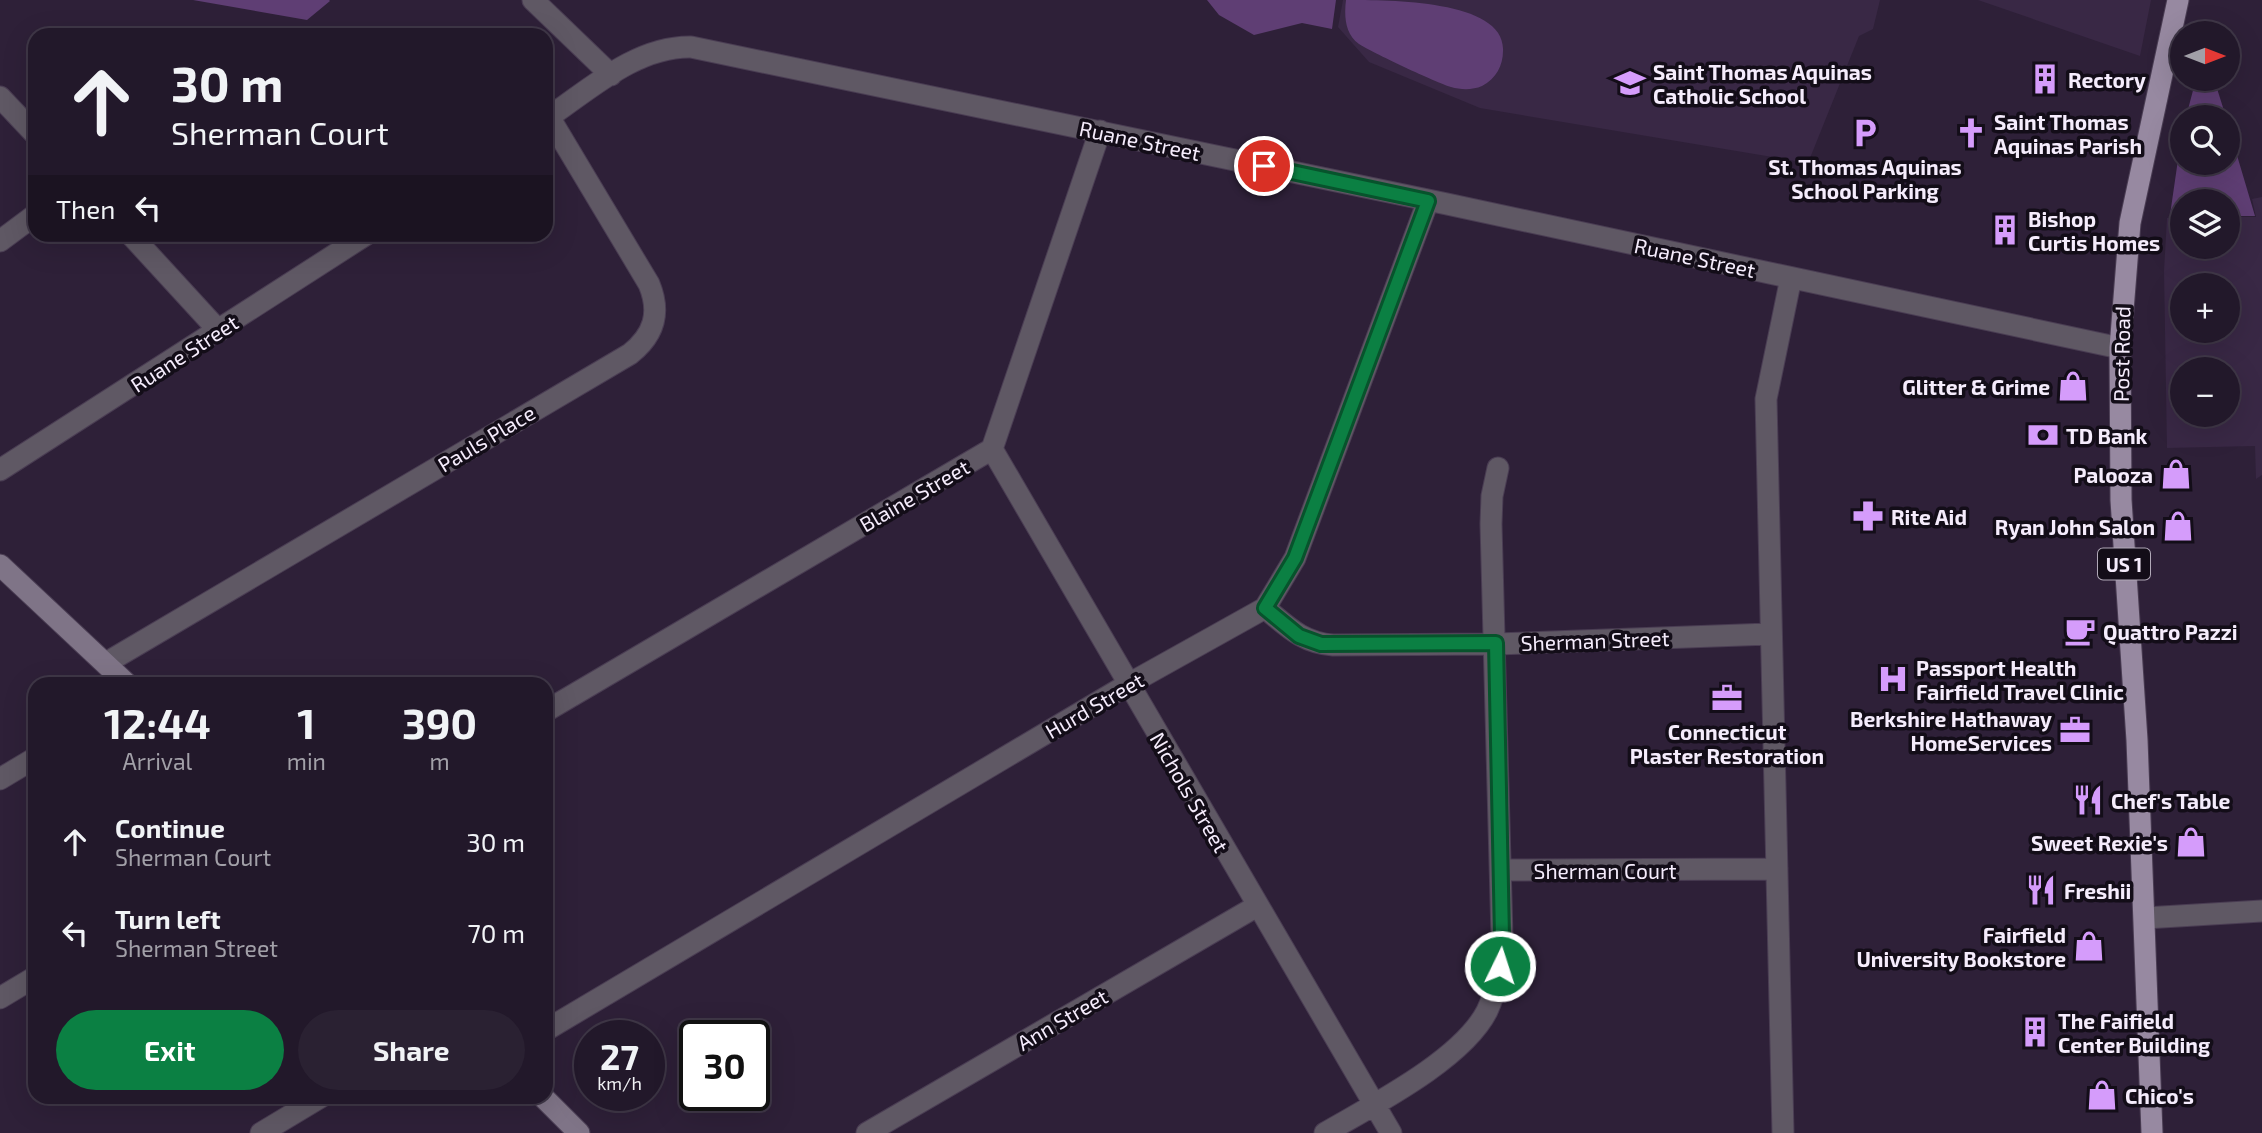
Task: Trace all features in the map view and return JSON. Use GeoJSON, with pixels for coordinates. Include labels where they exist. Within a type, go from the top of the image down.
{"type":"FeatureCollection","features":[{"type":"Feature","properties":{"kind":"main road","name":"Post Road"},"geometry":{"type":"LineString","coordinates":[[2152,1133],[2137,740],[2121,511],[2120,348],[2130,223],[2178,0]]}},
{"type":"Feature","properties":{"kind":"street"},"geometry":{"type":"LineString","coordinates":[[533,0],[611,75]]}},
{"type":"Feature","properties":{"kind":"street","name":"Ruane Street"},"geometry":{"type":"LineString","coordinates":[[553,115],[611,75],[664,48],[691,47],[1100,131],[2120,348]]}},
{"type":"Feature","properties":{"kind":"street"},"geometry":{"type":"LineString","coordinates":[[0,97],[28,127]]}},
{"type":"Feature","properties":{"kind":"street","name":"Pauls Place"},"geometry":{"type":"LineString","coordinates":[[106,663],[630,354],[645,340],[654,323],[655,313],[649,284],[553,126]]}},
{"type":"Feature","properties":{"kind":"street","name":"Blaine Street"},"geometry":{"type":"LineString","coordinates":[[553,707],[992,449],[1100,131]]}},
{"type":"Feature","properties":{"kind":"street","name":"Hurd Street"},"geometry":{"type":"LineString","coordinates":[[553,1026],[1127,685],[1265,608],[1295,558],[1428,201]]}},
{"type":"Feature","properties":{"kind":"street"},"geometry":{"type":"LineString","coordinates":[[0,242],[28,220]]}},
{"type":"Feature","properties":{"kind":"street"},"geometry":{"type":"LineString","coordinates":[[137,242],[219,331]]}},
{"type":"Feature","properties":{"kind":"street","name":"Ruane Street"},"geometry":{"type":"LineString","coordinates":[[0,470],[355,242]]}},
{"type":"Feature","properties":{"kind":"street"},"geometry":{"type":"LineString","coordinates":[[1783,1133],[1769,634],[1766,399],[1791,278]]}},
{"type":"Feature","properties":{"kind":"street","name":"Nichols Street"},"geometry":{"type":"LineString","coordinates":[[992,449],[1127,685],[1391,1133]]}},
{"type":"Feature","properties":{"kind":"street"},"geometry":{"type":"LineString","coordinates":[[1325,1133],[1374,1104],[1464,1042],[1488,1009],[1502,947],[1491,524],[1492,496],[1498,468]]}},
{"type":"Feature","properties":{"kind":"street"},"geometry":{"type":"LineString","coordinates":[[0,565],[120,677]]}},
{"type":"Feature","properties":{"kind":"street","name":"Sherman Street"},"geometry":{"type":"LineString","coordinates":[[1265,608],[1299,636],[1321,644],[1496,643],[1769,634]]}},
{"type":"Feature","properties":{"kind":"street"},"geometry":{"type":"LineString","coordinates":[[0,779],[28,762]]}},
{"type":"Feature","properties":{"kind":"street","name":"Sherman Court"},"geometry":{"type":"LineString","coordinates":[[1501,870],[1777,869]]}},
{"type":"Feature","properties":{"kind":"street","name":"Ann Street"},"geometry":{"type":"LineString","coordinates":[[867,1133],[1257,906]]}},
{"type":"Feature","properties":{"kind":"street"},"geometry":{"type":"LineString","coordinates":[[2145,918],[2262,911]]}},
{"type":"Feature","properties":{"kind":"street"},"geometry":{"type":"LineString","coordinates":[[0,998],[28,981]]}},
{"type":"Feature","properties":{"kind":"street"},"geometry":{"type":"LineString","coordinates":[[261,1133],[309,1104]]}},
{"type":"Feature","properties":{"kind":"street"},"geometry":{"type":"LineString","coordinates":[[550,1104],[579,1133]]}},
{"type":"Feature","properties":{"kind":"shaded area"},"geometry":{"type":"Polygon","coordinates":[[[193,0],[329,0],[330,1],[307,20],[193,0]]]}},
{"type":"Feature","properties":{"kind":"shaded area"},"geometry":{"type":"Polygon","coordinates":[[[1207,0],[1336,0],[1332,29],[1302,23],[1254,35],[1219,15],[1207,0]]]}},
{"type":"Feature","properties":{"kind":"shaded area","name":"Saint Thomas Aquinas Catholic School"},"geometry":{"type":"Polygon","coordinates":[[[1343,0],[1880,0],[1873,29],[1859,36],[1808,163],[1480,108],[1369,62],[1338,27],[1343,0]]]}},
{"type":"Feature","properties":{"kind":"shaded area"},"geometry":{"type":"Polygon","coordinates":[[[1346,0],[1416,3],[1467,12],[1486,22],[1499,34],[1503,51],[1500,66],[1491,80],[1475,88],[1455,88],[1432,80],[1376,54],[1354,40],[1346,24],[1346,0]]]}},
{"type":"Feature","properties":{"kind":"shaded area"},"geometry":{"type":"Polygon","coordinates":[[[1978,0],[2151,0],[2140,56],[1978,0]]]}},
{"type":"Feature","properties":{"kind":"shaded area"},"geometry":{"type":"Polygon","coordinates":[[[2193,91],[2218,91],[2222,105],[2189,105],[2193,91]]]}},
{"type":"Feature","properties":{"kind":"shaded area"},"geometry":{"type":"Polygon","coordinates":[[[2240,165],[2255,216],[2240,216],[2240,189],[2174,189],[2176,175],[2240,175],[2240,165]]]}},
{"type":"Feature","properties":{"kind":"shaded area"},"geometry":{"type":"Polygon","coordinates":[[[2262,197],[2262,475],[2256,479],[2255,446],[2167,448],[2164,271],[2167,218],[2170,218],[2170,259],[2240,259],[2240,217],[2256,217],[2252,199],[2262,197]]]}},
{"type":"Feature","properties":{"kind":"place","name":"Rectory"},"geometry":{"type":"Point","coordinates":[2045,79]}},
{"type":"Feature","properties":{"kind":"place","name":"Saint Thomas Aquinas Catholic School"},"geometry":{"type":"Point","coordinates":[1630,83]}},
{"type":"Feature","properties":{"kind":"place","name":"St. Thomas Aquinas School Parking"},"geometry":{"type":"Point","coordinates":[1865,133]}},
{"type":"Feature","properties":{"kind":"place","name":"Saint Thomas Aquinas Parish"},"geometry":{"type":"Point","coordinates":[1971,133]}},
{"type":"Feature","properties":{"kind":"place","name":"Bishop Curtis Homes"},"geometry":{"type":"Point","coordinates":[2005,230]}},
{"type":"Feature","properties":{"kind":"place","name":"Glitter & Grime"},"geometry":{"type":"Point","coordinates":[2073,386]}},
{"type":"Feature","properties":{"kind":"place","name":"TD Bank"},"geometry":{"type":"Point","coordinates":[2043,435]}},
{"type":"Feature","properties":{"kind":"place","name":"Palooza"},"geometry":{"type":"Point","coordinates":[2176,474]}},
{"type":"Feature","properties":{"kind":"place","name":"Rite Aid"},"geometry":{"type":"Point","coordinates":[1868,516]}},
{"type":"Feature","properties":{"kind":"place","name":"Ryan John Salon"},"geometry":{"type":"Point","coordinates":[2178,526]}},
{"type":"Feature","properties":{"kind":"place","name":"Quattro Pazzi"},"geometry":{"type":"Point","coordinates":[2080,631]}},
{"type":"Feature","properties":{"kind":"place","name":"Passport Health Fairfield Travel Clinic"},"geometry":{"type":"Point","coordinates":[1893,679]}},
{"type":"Feature","properties":{"kind":"place","name":"Connecticut Plaster Restoration"},"geometry":{"type":"Point","coordinates":[1727,698]}},
{"type":"Feature","properties":{"kind":"place","name":"Berkshire Hathaway HomeServices"},"geometry":{"type":"Point","coordinates":[2075,730]}},
{"type":"Feature","properties":{"kind":"place","name":"Chef's Table"},"geometry":{"type":"Point","coordinates":[2088,800]}},
{"type":"Feature","properties":{"kind":"place","name":"Sweet Rexie's"},"geometry":{"type":"Point","coordinates":[2191,842]}},
{"type":"Feature","properties":{"kind":"place","name":"Freshii"},"geometry":{"type":"Point","coordinates":[2041,890]}},
{"type":"Feature","properties":{"kind":"place","name":"Fairfield University Bookstore"},"geometry":{"type":"Point","coordinates":[2089,946]}},
{"type":"Feature","properties":{"kind":"place","name":"The Faifield Center Building"},"geometry":{"type":"Point","coordinates":[2035,1032]}},
{"type":"Feature","properties":{"kind":"place","name":"Chico's"},"geometry":{"type":"Point","coordinates":[2102,1095]}},
{"type":"Feature","properties":{"kind":"route"},"geometry":{"type":"LineString","coordinates":[[1264,166],[1428,201],[1295,558],[1265,608],[1299,636],[1309,642],[1321,644],[1496,643],[1502,937],[1500,966]]}}]}
